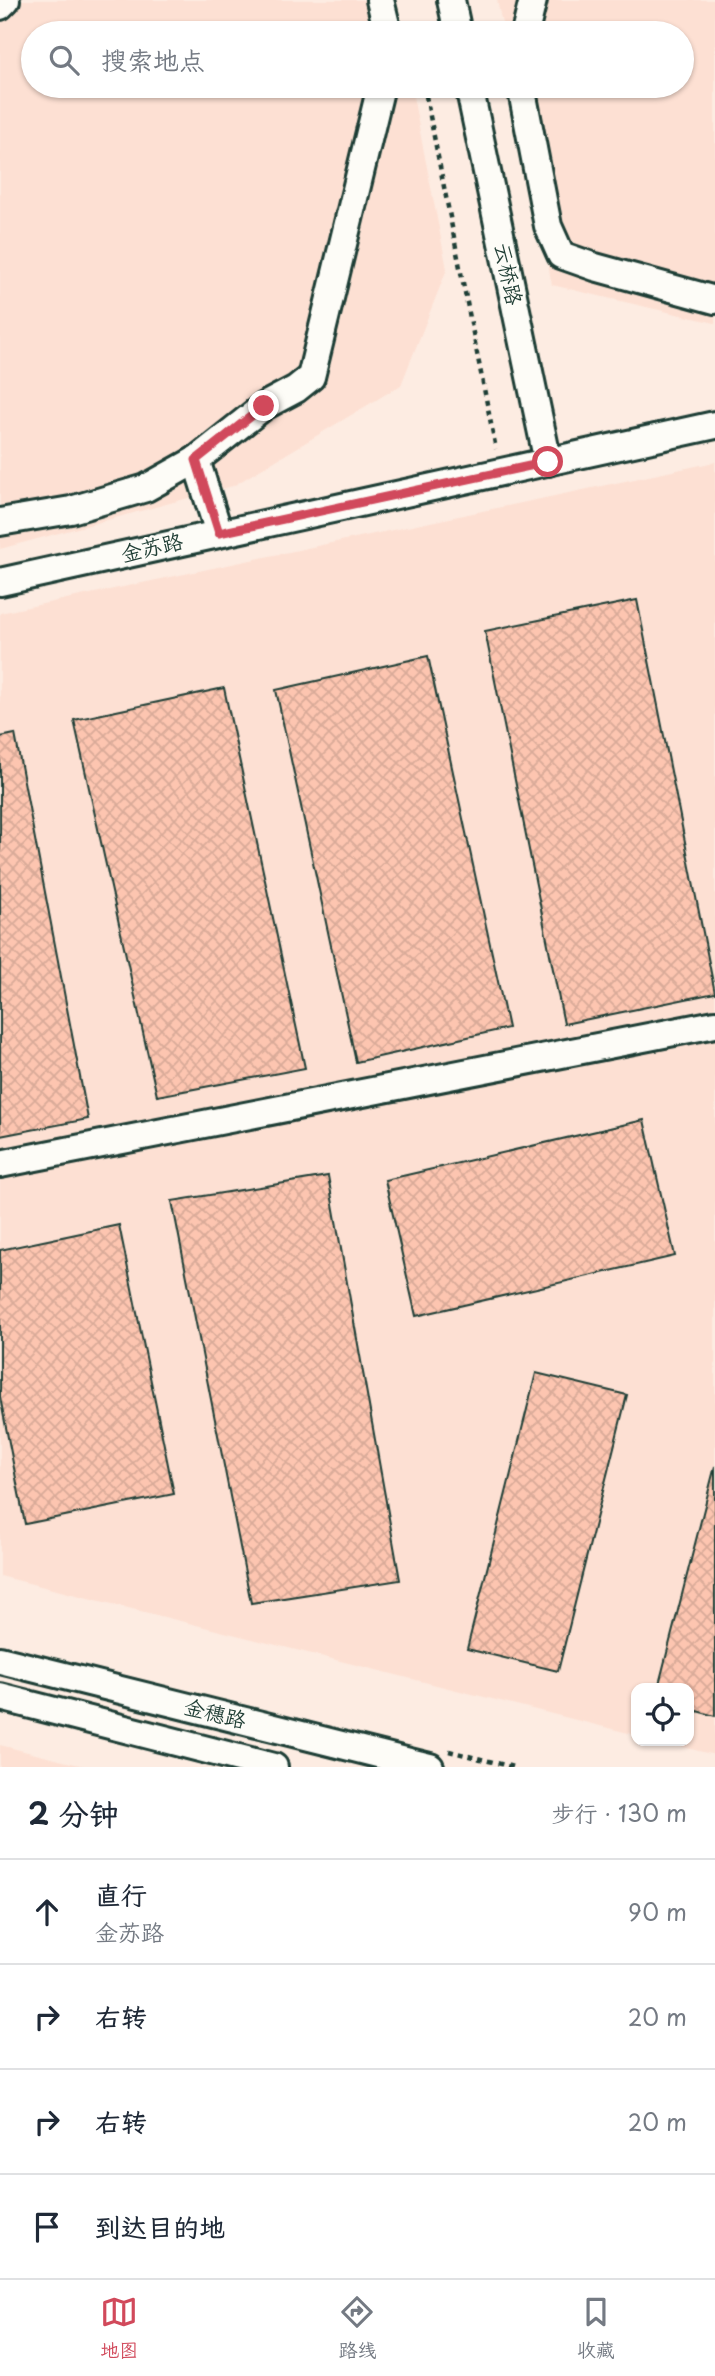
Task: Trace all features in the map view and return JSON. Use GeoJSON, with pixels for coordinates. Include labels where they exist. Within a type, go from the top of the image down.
{"type":"FeatureCollection","features":[{"type":"Feature","properties":{"kind":"street"},"geometry":{"type":"LineString","coordinates":[[0,6],[6,0]]}},
{"type":"Feature","properties":{"kind":"street"},"geometry":{"type":"LineString","coordinates":[[380,0],[385,21]]}},
{"type":"Feature","properties":{"kind":"street"},"geometry":{"type":"LineString","coordinates":[[451,0],[455,21]]}},
{"type":"Feature","properties":{"kind":"street"},"geometry":{"type":"LineString","coordinates":[[528,21],[533,0]]}},
{"type":"Feature","properties":{"kind":"street"},"geometry":{"type":"LineString","coordinates":[[0,522],[71,510],[146,488],[196,460],[264,406],[296,389],[311,377],[378,98]]}},
{"type":"Feature","properties":{"kind":"street","name":"云桥路"},"geometry":{"type":"LineString","coordinates":[[472,98],[548,462]]}},
{"type":"Feature","properties":{"kind":"street"},"geometry":{"type":"LineString","coordinates":[[523,98],[548,226],[561,255],[715,300]]}},
{"type":"Feature","properties":{"kind":"street","name":"金苏路"},"geometry":{"type":"LineString","coordinates":[[0,582],[715,425]]}},
{"type":"Feature","properties":{"kind":"street"},"geometry":{"type":"LineString","coordinates":[[196,460],[219,533]]}},
{"type":"Feature","properties":{"kind":"street"},"geometry":{"type":"LineString","coordinates":[[0,1164],[715,1024]]}},
{"type":"Feature","properties":{"kind":"street","name":"金穗路"},"geometry":{"type":"LineString","coordinates":[[0,1660],[430,1767]]}},
{"type":"Feature","properties":{"kind":"street","name":"金穗路"},"geometry":{"type":"LineString","coordinates":[[0,1697],[274,1767]]}},
{"type":"Feature","properties":{"kind":"path"},"geometry":{"type":"LineString","coordinates":[[426,98],[501,473]]}},
{"type":"Feature","properties":{"kind":"shaded area"},"geometry":{"type":"Polygon","coordinates":[[[0,0],[395,0],[399,21],[21,21],[21,98],[413,98],[447,269],[401,385],[233,486],[0,549],[0,0]]]}},
{"type":"Feature","properties":{"kind":"shaded area"},"geometry":{"type":"Polygon","coordinates":[[[497,0],[715,0],[715,323],[552,285],[516,98],[694,98],[694,21],[501,21],[497,0]]]}},
{"type":"Feature","properties":{"kind":"shaded area"},"geometry":{"type":"Polygon","coordinates":[[[715,462],[715,1755],[679,1746],[694,1746],[694,1683],[631,1683],[631,1734],[0,1576],[0,613],[715,462]]]}},
{"type":"Feature","properties":{"kind":"shaded area"},"geometry":{"type":"Polygon","coordinates":[[[0,1745],[87,1767],[0,1767],[0,1745]]]}},
{"type":"Feature","properties":{"kind":"building"},"geometry":{"type":"Polygon","coordinates":[[[637,600],[715,993],[564,1024],[485,631],[637,600]]]}},
{"type":"Feature","properties":{"kind":"building"},"geometry":{"type":"Polygon","coordinates":[[[428,656],[508,1028],[356,1062],[276,690],[428,656]]]}},
{"type":"Feature","properties":{"kind":"building"},"geometry":{"type":"Polygon","coordinates":[[[224,688],[305,1068],[157,1096],[74,720],[224,688]]]}},
{"type":"Feature","properties":{"kind":"building"},"geometry":{"type":"Polygon","coordinates":[[[15,734],[88,1119],[0,1136],[0,737],[15,734]]]}},
{"type":"Feature","properties":{"kind":"building"},"geometry":{"type":"Polygon","coordinates":[[[644,1120],[675,1256],[416,1316],[385,1180],[644,1120]]]}},
{"type":"Feature","properties":{"kind":"building"},"geometry":{"type":"Polygon","coordinates":[[[328,1176],[400,1580],[251,1603],[172,1201],[328,1176]]]}},
{"type":"Feature","properties":{"kind":"building"},"geometry":{"type":"Polygon","coordinates":[[[119,1225],[174,1494],[25,1524],[0,1397],[0,1250],[119,1225]]]}},
{"type":"Feature","properties":{"kind":"building"},"geometry":{"type":"Polygon","coordinates":[[[536,1373],[627,1395],[558,1671],[467,1649],[536,1373]]]}},
{"type":"Feature","properties":{"kind":"building"},"geometry":{"type":"Polygon","coordinates":[[[715,1466],[715,1716],[694,1710],[694,1683],[659,1683],[715,1466]]]}},
{"type":"Feature","properties":{"kind":"route"},"geometry":{"type":"LineString","coordinates":[[264,406],[196,460],[219,533],[548,462]]}}]}
